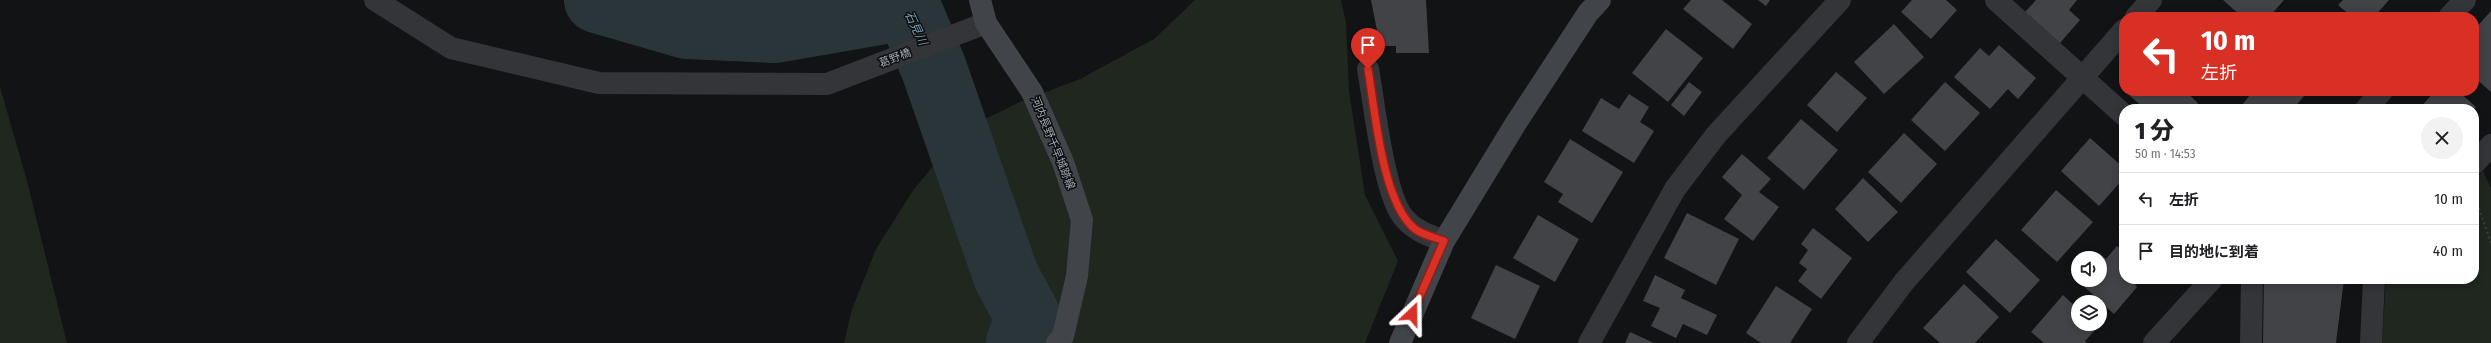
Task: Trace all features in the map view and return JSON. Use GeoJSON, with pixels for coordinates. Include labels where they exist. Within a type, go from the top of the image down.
{"type":"FeatureCollection","features":[{"type":"Feature","properties":{"kind":"street","name":"葛野橋"},"geometry":{"type":"LineString","coordinates":[[375,0],[451,48],[599,83],[827,84],[986,23]]}},
{"type":"Feature","properties":{"kind":"street","name":"河内長野千早城跡線"},"geometry":{"type":"LineString","coordinates":[[980,0],[986,23],[1032,92],[1063,162],[1082,220],[1077,276],[1063,336],[1058,343]]}},
{"type":"Feature","properties":{"kind":"street"},"geometry":{"type":"LineString","coordinates":[[1400,343],[1444,241],[1516,123],[1588,13],[1600,0]]}},
{"type":"Feature","properties":{"kind":"street"},"geometry":{"type":"LineString","coordinates":[[1589,343],[1675,190],[1716,135],[1840,0]]}},
{"type":"Feature","properties":{"kind":"street"},"geometry":{"type":"LineString","coordinates":[[1996,0],[2022,22],[2080,78],[2119,111]]}},
{"type":"Feature","properties":{"kind":"street"},"geometry":{"type":"LineString","coordinates":[[2140,12],[2151,0]]}},
{"type":"Feature","properties":{"kind":"street"},"geometry":{"type":"LineString","coordinates":[[2454,12],[2465,0]]}},
{"type":"Feature","properties":{"kind":"street"},"geometry":{"type":"LineString","coordinates":[[1858,343],[1904,282],[2080,78],[2119,35]]}},
{"type":"Feature","properties":{"kind":"street"},"geometry":{"type":"LineString","coordinates":[[1368,69],[1390,187],[1400,211],[1403,217],[1416,230],[1444,241]]}},
{"type":"Feature","properties":{"kind":"street"},"geometry":{"type":"LineString","coordinates":[[2370,104],[2378,96]]}},
{"type":"Feature","properties":{"kind":"street"},"geometry":{"type":"LineString","coordinates":[[2479,158],[2491,145]]}},
{"type":"Feature","properties":{"kind":"street"},"geometry":{"type":"LineString","coordinates":[[2154,343],[2207,284]]}},
{"type":"Feature","properties":{"kind":"street"},"geometry":{"type":"LineString","coordinates":[[2251,343],[2252,284]]}},
{"type":"Feature","properties":{"kind":"street"},"geometry":{"type":"LineString","coordinates":[[2371,343],[2374,284]]}},
{"type":"Feature","properties":{"kind":"path"},"geometry":{"type":"LineString","coordinates":[[2479,208],[2491,243]]}},
{"type":"Feature","properties":{"kind":"shaded area"},"geometry":{"type":"Polygon","coordinates":[[[1195,0],[1341,0],[1346,23],[1349,91],[1365,195],[1398,261],[1365,343],[844,343],[852,309],[876,249],[914,189],[964,129],[1020,102],[1080,79],[1154,39],[1195,0]]]}},
{"type":"Feature","properties":{"kind":"shaded area"},"geometry":{"type":"Polygon","coordinates":[[[0,87],[27,181],[67,343],[0,343],[0,87]]]}},
{"type":"Feature","properties":{"kind":"shaded area"},"geometry":{"type":"Polygon","coordinates":[[[2483,171],[2491,188],[2491,343],[2382,343],[2386,284],[2479,284],[2479,175],[2483,171]]]}},
{"type":"Feature","properties":{"kind":"building"},"geometry":{"type":"Polygon","coordinates":[[[1371,0],[1426,0],[1429,53],[1396,53],[1396,46],[1380,46],[1371,0]]]}},
{"type":"Feature","properties":{"kind":"building"},"geometry":{"type":"Polygon","coordinates":[[[1691,0],[1722,0],[1752,24],[1733,49],[1683,9],[1691,0]]]}},
{"type":"Feature","properties":{"kind":"building"},"geometry":{"type":"Polygon","coordinates":[[[1758,0],[1770,0],[1766,6],[1758,0]]]}},
{"type":"Feature","properties":{"kind":"building"},"geometry":{"type":"Polygon","coordinates":[[[1912,0],[1946,0],[1957,10],[1931,39],[1901,12],[1912,0]]]}},
{"type":"Feature","properties":{"kind":"building"},"geometry":{"type":"Polygon","coordinates":[[[2036,0],[2077,0],[2069,10],[2080,20],[2060,43],[2025,12],[2036,0]]]}},
{"type":"Feature","properties":{"kind":"building"},"geometry":{"type":"Polygon","coordinates":[[[2223,0],[2284,0],[2273,12],[2236,12],[2223,0]]]}},
{"type":"Feature","properties":{"kind":"building"},"geometry":{"type":"Polygon","coordinates":[[[2343,0],[2389,0],[2378,12],[2346,12],[2338,5],[2343,0]]]}},
{"type":"Feature","properties":{"kind":"building"},"geometry":{"type":"Polygon","coordinates":[[[2491,11],[2491,92],[2479,81],[2479,24],[2491,11]]]}},
{"type":"Feature","properties":{"kind":"building"},"geometry":{"type":"Polygon","coordinates":[[[1894,24],[1924,57],[1884,94],[1854,62],[1894,24]]]}},
{"type":"Feature","properties":{"kind":"building"},"geometry":{"type":"Polygon","coordinates":[[[1666,29],[1703,58],[1668,102],[1632,73],[1666,29]]]}},
{"type":"Feature","properties":{"kind":"building"},"geometry":{"type":"Polygon","coordinates":[[[1999,45],[2036,78],[2018,99],[2008,89],[1990,109],[1954,77],[1980,48],[1989,56],[1999,45]]]}},
{"type":"Feature","properties":{"kind":"building"},"geometry":{"type":"Polygon","coordinates":[[[1836,72],[1867,98],[1837,132],[1807,105],[1836,72]]]}},
{"type":"Feature","properties":{"kind":"building"},"geometry":{"type":"Polygon","coordinates":[[[1689,82],[1702,92],[1684,116],[1671,105],[1689,82]]]}},
{"type":"Feature","properties":{"kind":"building"},"geometry":{"type":"Polygon","coordinates":[[[1945,82],[1980,113],[1945,151],[1911,120],[1945,82]]]}},
{"type":"Feature","properties":{"kind":"building"},"geometry":{"type":"Polygon","coordinates":[[[1629,94],[1649,107],[1640,122],[1654,131],[1634,163],[1582,131],[1601,98],[1619,109],[1629,94]]]}},
{"type":"Feature","properties":{"kind":"building"},"geometry":{"type":"Polygon","coordinates":[[[2130,96],[2190,96],[2198,103],[2197,104],[2139,104],[2130,96]]]}},
{"type":"Feature","properties":{"kind":"building"},"geometry":{"type":"Polygon","coordinates":[[[2249,96],[2304,96],[2297,104],[2243,104],[2249,96]]]}},
{"type":"Feature","properties":{"kind":"building"},"geometry":{"type":"Polygon","coordinates":[[[2431,96],[2464,96],[2473,104],[2423,104],[2431,96]]]}},
{"type":"Feature","properties":{"kind":"building"},"geometry":{"type":"Polygon","coordinates":[[[1801,119],[1838,150],[1804,190],[1767,158],[1801,119]]]}},
{"type":"Feature","properties":{"kind":"building"},"geometry":{"type":"Polygon","coordinates":[[[1904,133],[1937,164],[1901,203],[1868,172],[1904,133]]]}},
{"type":"Feature","properties":{"kind":"building"},"geometry":{"type":"Polygon","coordinates":[[[2090,138],[2119,164],[2119,184],[2099,206],[2061,171],[2090,138]]]}},
{"type":"Feature","properties":{"kind":"building"},"geometry":{"type":"Polygon","coordinates":[[[1570,139],[1623,172],[1592,223],[1558,202],[1563,194],[1544,182],[1570,139]]]}},
{"type":"Feature","properties":{"kind":"building"},"geometry":{"type":"Polygon","coordinates":[[[1742,154],[1771,179],[1759,192],[1779,207],[1753,241],[1724,219],[1742,195],[1722,177],[1742,154]]]}},
{"type":"Feature","properties":{"kind":"building"},"geometry":{"type":"Polygon","coordinates":[[[1863,178],[1898,212],[1868,242],[1835,209],[1863,178]]]}},
{"type":"Feature","properties":{"kind":"building"},"geometry":{"type":"Polygon","coordinates":[[[2056,190],[2093,222],[2057,262],[2021,230],[2056,190]]]}},
{"type":"Feature","properties":{"kind":"building"},"geometry":{"type":"Polygon","coordinates":[[[1687,213],[1739,239],[1716,285],[1664,258],[1687,213]]]}},
{"type":"Feature","properties":{"kind":"building"},"geometry":{"type":"Polygon","coordinates":[[[1538,215],[1579,239],[1555,282],[1513,258],[1538,215]]]}},
{"type":"Feature","properties":{"kind":"building"},"geometry":{"type":"Polygon","coordinates":[[[1813,228],[1852,258],[1821,299],[1798,281],[1807,269],[1799,263],[1808,250],[1801,244],[1813,228]]]}},
{"type":"Feature","properties":{"kind":"building"},"geometry":{"type":"Polygon","coordinates":[[[1996,239],[2040,280],[2010,313],[1966,272],[1996,239]]]}},
{"type":"Feature","properties":{"kind":"building"},"geometry":{"type":"Polygon","coordinates":[[[2117,246],[2119,248],[2119,284],[2136,284],[2137,287],[2114,314],[2107,308],[2107,295],[2093,295],[2085,287],[2107,287],[2107,258],[2117,246]]]}},
{"type":"Feature","properties":{"kind":"building"},"geometry":{"type":"Polygon","coordinates":[[[1496,265],[1540,286],[1515,339],[1471,318],[1496,265]]]}},
{"type":"Feature","properties":{"kind":"building"},"geometry":{"type":"Polygon","coordinates":[[[1655,275],[1685,290],[1681,298],[1717,315],[1707,335],[1683,324],[1676,338],[1651,326],[1660,308],[1643,301],[1655,275]]]}},
{"type":"Feature","properties":{"kind":"building"},"geometry":{"type":"Polygon","coordinates":[[[1964,284],[1999,317],[1975,343],[1940,343],[1923,328],[1964,284]]]}},
{"type":"Feature","properties":{"kind":"building"},"geometry":{"type":"Polygon","coordinates":[[[2264,284],[2343,284],[2336,343],[2263,343],[2264,284]]]}},
{"type":"Feature","properties":{"kind":"building"},"geometry":{"type":"Polygon","coordinates":[[[1776,286],[1812,309],[1790,343],[1761,343],[1746,333],[1776,286]]]}},
{"type":"Feature","properties":{"kind":"building"},"geometry":{"type":"Polygon","coordinates":[[[2063,295],[2071,302],[2071,331],[2094,331],[2085,341],[2087,343],[2044,343],[2031,332],[2063,295]]]}},
{"type":"Feature","properties":{"kind":"building"},"geometry":{"type":"Polygon","coordinates":[[[1630,332],[1654,343],[1625,343],[1630,332]]]}},
{"type":"Feature","properties":{"kind":"waterway","name":"石見川"},"geometry":{"type":"LineString","coordinates":[[597,0],[687,26],[775,30],[908,7],[934,69],[1006,276],[1028,317],[1019,343]]}},
{"type":"Feature","properties":{"kind":"waterway","name":"石見川"},"geometry":{"type":"LineString","coordinates":[[908,0],[908,7]]}},
{"type":"Feature","properties":{"kind":"route"},"geometry":{"type":"LineString","coordinates":[[1368,69],[1382,152],[1390,187],[1394,197],[1403,217],[1416,230],[1444,241],[1412,314]]}}]}
